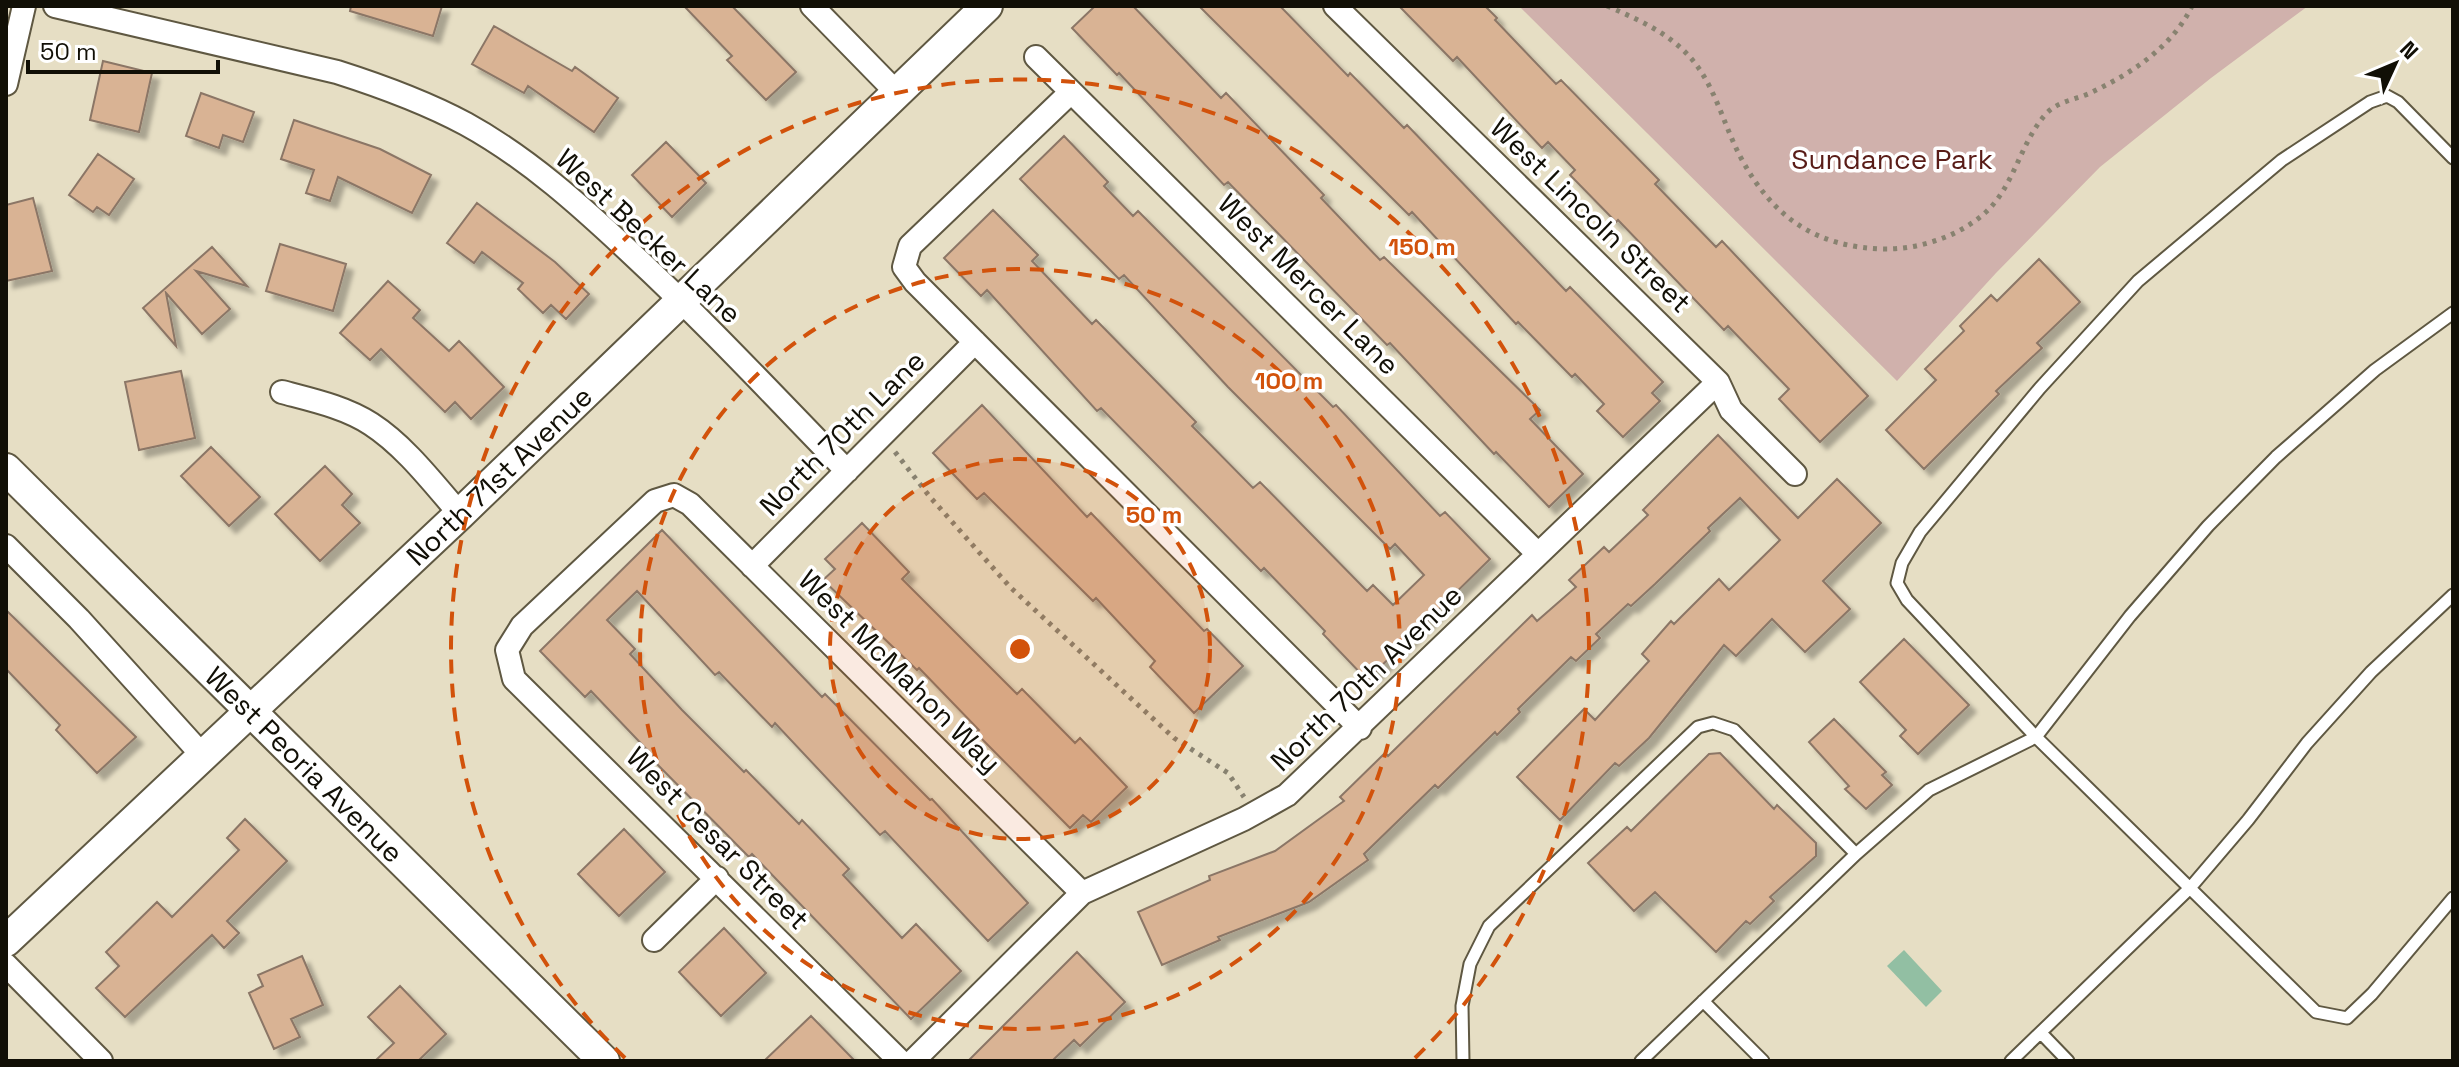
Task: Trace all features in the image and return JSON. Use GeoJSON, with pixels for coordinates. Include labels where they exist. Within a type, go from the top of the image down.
{"type":"FeatureCollection","features":[{"type":"Feature","properties":{"kind":"street"},"geometry":{"type":"LineString","coordinates":[[6,84],[24,6]]}},
{"type":"Feature","properties":{"kind":"street","name":"West Becker Lane"},"geometry":{"type":"LineString","coordinates":[[55,6],[337,72],[374,84],[467,124],[540,174],[582,208],[682,302],[847,471]]}},
{"type":"Feature","properties":{"kind":"street"},"geometry":{"type":"LineString","coordinates":[[812,6],[897,93]]}},
{"type":"Feature","properties":{"kind":"street","name":"North 71st Avenue"},"geometry":{"type":"LineString","coordinates":[[6,941],[460,514],[987,6]]}},
{"type":"Feature","properties":{"kind":"street","name":"West Lincoln Street"},"geometry":{"type":"LineString","coordinates":[[1335,6],[1718,382],[1731,410],[1795,474]]}},
{"type":"Feature","properties":{"kind":"street","name":"West Mercer Lane"},"geometry":{"type":"LineString","coordinates":[[1036,57],[1538,554]]}},
{"type":"Feature","properties":{"kind":"street"},"geometry":{"type":"LineString","coordinates":[[1071,92],[910,246],[904,267],[915,282],[1360,728]]}},
{"type":"Feature","properties":{"kind":"street","name":"North 70th Lane"},"geometry":{"type":"LineString","coordinates":[[752,566],[975,342]]}},
{"type":"Feature","properties":{"kind":"street","name":"North 70th Avenue"},"geometry":{"type":"LineString","coordinates":[[913,1061],[1082,893],[1254,814],[1287,795],[1718,382]]}},
{"type":"Feature","properties":{"kind":"street"},"geometry":{"type":"LineString","coordinates":[[282,392],[333,406],[371,424],[409,458],[460,514]]}},
{"type":"Feature","properties":{"kind":"street","name":"West Peoria Avenue"},"geometry":{"type":"LineString","coordinates":[[6,469],[604,1061]]}},
{"type":"Feature","properties":{"kind":"street","name":"West McMahon Way"},"geometry":{"type":"LineString","coordinates":[[507,650],[522,626],[655,501],[674,495],[690,504],[1082,893]]}},
{"type":"Feature","properties":{"kind":"street"},"geometry":{"type":"LineString","coordinates":[[6,546],[79,619],[203,756]]}},
{"type":"Feature","properties":{"kind":"street","name":"West Cesar Street"},"geometry":{"type":"LineString","coordinates":[[507,650],[514,679],[900,1061]]}},
{"type":"Feature","properties":{"kind":"street"},"geometry":{"type":"LineString","coordinates":[[654,940],[717,878]]}},
{"type":"Feature","properties":{"kind":"street"},"geometry":{"type":"LineString","coordinates":[[6,965],[101,1061]]}},
{"type":"Feature","properties":{"kind":"lane"},"geometry":{"type":"LineString","coordinates":[[2453,158],[2398,102],[2387,96],[2370,102],[2282,160],[2138,281],[2040,388],[1920,532],[1902,563],[1897,583],[1907,600],[2036,737],[2316,1012],[2347,1018],[2372,994],[2453,898]]}},
{"type":"Feature","properties":{"kind":"lane"},"geometry":{"type":"LineString","coordinates":[[1641,1061],[1856,854],[1929,790],[2036,737],[2130,616],[2218,516],[2276,457],[2375,370],[2453,313]]}},
{"type":"Feature","properties":{"kind":"lane"},"geometry":{"type":"LineString","coordinates":[[2011,1061],[2190,888],[2318,731],[2371,672],[2453,595]]}},
{"type":"Feature","properties":{"kind":"lane"},"geometry":{"type":"LineString","coordinates":[[1463,1061],[1462,1006],[1470,964],[1489,926],[1698,727],[1713,723],[1734,730],[1856,854]]}},
{"type":"Feature","properties":{"kind":"lane"},"geometry":{"type":"LineString","coordinates":[[1703,1001],[1763,1061]]}},
{"type":"Feature","properties":{"kind":"lane"},"geometry":{"type":"LineString","coordinates":[[2041,1033],[2068,1061]]}},
{"type":"Feature","properties":{"kind":"path"},"geometry":{"type":"LineString","coordinates":[[1607,6],[1650,25],[1688,55],[1701,71],[1742,159],[1763,194],[1793,223],[1831,241],[1855,248],[1892,249],[1932,242],[1984,215],[2007,186],[2037,125],[2049,111],[2063,101],[2086,94],[2129,73],[2167,40],[2192,6]]}},
{"type":"Feature","properties":{"kind":"path"},"geometry":{"type":"LineString","coordinates":[[882,435],[930,497],[1010,587],[1174,738],[1228,773],[1254,814]]}},
{"type":"Feature","properties":{"kind":"green space","name":"Sundance Park"},"geometry":{"type":"Polygon","coordinates":[[[1519,6],[2308,6],[2211,78],[2100,167],[1996,273],[1897,381],[1519,6]]]}},
{"type":"Feature","properties":{"kind":"shaded area"},"geometry":{"type":"Polygon","coordinates":[[[1904,950],[1942,991],[1926,1007],[1887,966],[1904,950]]]}},
{"type":"Feature","properties":{"kind":"building"},"geometry":{"type":"Polygon","coordinates":[[[351,6],[442,6],[433,36],[350,11],[351,6]]]}},
{"type":"Feature","properties":{"kind":"building"},"geometry":{"type":"Polygon","coordinates":[[[684,6],[732,6],[796,72],[766,100],[727,60],[732,56],[684,6]]]}},
{"type":"Feature","properties":{"kind":"building"},"geometry":{"type":"Polygon","coordinates":[[[1095,6],[1133,6],[1221,98],[1226,93],[1324,195],[1321,198],[1380,260],[1384,257],[1540,410],[1530,419],[1583,474],[1549,507],[1228,182],[1224,185],[1119,73],[1117,75],[1072,28],[1095,6]]]}},
{"type":"Feature","properties":{"kind":"building"},"geometry":{"type":"Polygon","coordinates":[[[1199,6],[1280,6],[1348,76],[1350,73],[1404,128],[1407,125],[1566,291],[1570,287],[1663,382],[1652,393],[1660,401],[1623,437],[1597,411],[1604,404],[1575,374],[1572,377],[1518,322],[1516,324],[1412,212],[1409,215],[1199,6]]]}},
{"type":"Feature","properties":{"kind":"building"},"geometry":{"type":"Polygon","coordinates":[[[1399,6],[1485,6],[1556,84],[1561,80],[1659,180],[1655,184],[1716,247],[1722,241],[1868,396],[1820,442],[1779,399],[1789,389],[1728,326],[1724,330],[1570,175],[1575,170],[1548,142],[1542,148],[1457,57],[1453,61],[1399,6]]]}},
{"type":"Feature","properties":{"kind":"building"},"geometry":{"type":"Polygon","coordinates":[[[494,26],[572,71],[575,67],[618,98],[594,132],[528,86],[524,93],[472,64],[494,26]]]}},
{"type":"Feature","properties":{"kind":"building"},"geometry":{"type":"Polygon","coordinates":[[[103,61],[152,73],[139,132],[90,120],[103,61]]]}},
{"type":"Feature","properties":{"kind":"building"},"geometry":{"type":"Polygon","coordinates":[[[201,93],[254,112],[243,142],[223,135],[219,148],[186,136],[201,93]]]}},
{"type":"Feature","properties":{"kind":"building"},"geometry":{"type":"Polygon","coordinates":[[[294,120],[380,149],[431,175],[412,213],[338,177],[330,201],[306,193],[314,170],[281,159],[294,120]]]}},
{"type":"Feature","properties":{"kind":"building"},"geometry":{"type":"Polygon","coordinates":[[[1064,136],[1108,182],[1104,186],[1133,216],[1138,211],[1333,407],[1336,405],[1440,516],[1445,512],[1490,559],[1367,680],[1264,568],[1261,571],[1101,408],[1097,411],[987,290],[981,296],[944,258],[993,210],[1038,255],[1032,261],[1092,324],[1096,320],[1196,422],[1192,426],[1253,488],[1260,482],[1367,591],[1373,585],[1393,605],[1424,575],[1395,544],[1390,549],[1228,387],[1124,275],[1119,279],[1020,179],[1064,136]]]}},
{"type":"Feature","properties":{"kind":"building"},"geometry":{"type":"Polygon","coordinates":[[[666,142],[706,183],[672,217],[632,175],[666,142]]]}},
{"type":"Feature","properties":{"kind":"building"},"geometry":{"type":"Polygon","coordinates":[[[98,154],[134,179],[109,215],[97,207],[93,212],[69,195],[98,154]]]}},
{"type":"Feature","properties":{"kind":"building"},"geometry":{"type":"Polygon","coordinates":[[[33,198],[52,271],[6,281],[6,205],[33,198]]]}},
{"type":"Feature","properties":{"kind":"building"},"geometry":{"type":"Polygon","coordinates":[[[477,203],[555,262],[589,294],[566,319],[551,305],[543,313],[518,289],[523,283],[482,252],[474,263],[447,243],[477,203]]]}},
{"type":"Feature","properties":{"kind":"building"},"geometry":{"type":"Polygon","coordinates":[[[280,244],[346,264],[333,311],[266,291],[280,244]]]}},
{"type":"Feature","properties":{"kind":"building"},"geometry":{"type":"Polygon","coordinates":[[[212,247],[247,286],[196,271],[230,309],[202,334],[166,293],[176,346],[143,308],[212,247]]]}},
{"type":"Feature","properties":{"kind":"building"},"geometry":{"type":"Polygon","coordinates":[[[2039,259],[2080,302],[2037,343],[2042,348],[1996,391],[1999,394],[1924,469],[1886,430],[1936,380],[1925,369],[1964,331],[1960,326],[1991,295],[1997,301],[2039,259]]]}},
{"type":"Feature","properties":{"kind":"building"},"geometry":{"type":"Polygon","coordinates":[[[388,281],[420,310],[413,318],[449,351],[459,341],[504,387],[471,419],[455,402],[445,412],[381,349],[370,360],[340,333],[388,281]]]}},
{"type":"Feature","properties":{"kind":"building"},"geometry":{"type":"Polygon","coordinates":[[[181,371],[195,438],[139,450],[125,382],[181,371]]]}},
{"type":"Feature","properties":{"kind":"building"},"geometry":{"type":"Polygon","coordinates":[[[982,405],[1087,517],[1091,513],[1204,631],[1207,629],[1243,666],[1194,713],[1150,667],[1155,661],[1096,598],[1093,601],[984,493],[977,499],[933,453],[982,405]]]}},
{"type":"Feature","properties":{"kind":"building"},"geometry":{"type":"Polygon","coordinates":[[[1718,435],[1798,518],[1837,479],[1881,523],[1823,581],[1850,609],[1805,652],[1772,619],[1736,656],[1724,645],[1649,738],[1619,766],[1615,763],[1560,820],[1517,777],[1584,709],[1595,720],[1649,661],[1642,654],[1671,621],[1674,624],[1719,579],[1729,590],[1780,540],[1740,498],[1655,584],[1596,634],[1600,638],[1576,661],[1571,657],[1518,709],[1520,712],[1497,735],[1495,732],[1438,788],[1435,785],[1364,854],[1368,860],[1309,902],[1218,937],[1220,940],[1162,965],[1138,912],[1210,880],[1209,876],[1275,851],[1344,801],[1340,797],[1385,753],[1388,756],[1532,615],[1537,621],[1576,587],[1569,580],[1604,547],[1609,552],[1648,515],[1643,510],[1718,435]]]}},
{"type":"Feature","properties":{"kind":"building"},"geometry":{"type":"Polygon","coordinates":[[[211,447],[260,497],[229,526],[181,476],[211,447]]]}},
{"type":"Feature","properties":{"kind":"building"},"geometry":{"type":"Polygon","coordinates":[[[325,466],[352,494],[342,505],[360,523],[320,561],[275,514],[325,466]]]}},
{"type":"Feature","properties":{"kind":"building"},"geometry":{"type":"Polygon","coordinates":[[[862,523],[909,572],[902,579],[1017,694],[1022,689],[1075,743],[1080,738],[1127,787],[1091,822],[1083,815],[1070,828],[976,733],[979,730],[919,668],[917,670],[823,580],[835,569],[825,559],[862,523]]]}},
{"type":"Feature","properties":{"kind":"building"},"geometry":{"type":"Polygon","coordinates":[[[662,530],[822,697],[825,694],[932,799],[1028,903],[988,941],[885,831],[880,835],[775,723],[772,727],[719,672],[715,675],[637,591],[607,620],[635,649],[630,654],[682,710],[799,824],[802,820],[849,869],[843,875],[902,938],[916,924],[961,971],[911,1019],[752,854],[749,857],[651,758],[653,756],[591,691],[585,697],[540,651],[662,530]]]}},
{"type":"Feature","properties":{"kind":"building"},"geometry":{"type":"Polygon","coordinates":[[[6,610],[136,737],[97,773],[56,730],[60,725],[6,669],[6,610]]]}},
{"type":"Feature","properties":{"kind":"building"},"geometry":{"type":"Polygon","coordinates":[[[1904,639],[1969,705],[1918,754],[1900,736],[1906,730],[1860,682],[1904,639]]]}},
{"type":"Feature","properties":{"kind":"building"},"geometry":{"type":"Polygon","coordinates":[[[1834,719],[1886,772],[1882,775],[1892,785],[1866,809],[1845,789],[1849,786],[1809,742],[1834,719]]]}},
{"type":"Feature","properties":{"kind":"building"},"geometry":{"type":"Polygon","coordinates":[[[1720,753],[1774,809],[1777,805],[1816,843],[1816,856],[1770,897],[1774,901],[1750,924],[1746,921],[1716,952],[1655,892],[1634,911],[1588,863],[1627,827],[1631,831],[1709,754],[1720,753]]]}},
{"type":"Feature","properties":{"kind":"building"},"geometry":{"type":"Polygon","coordinates":[[[245,819],[287,861],[227,921],[239,933],[224,948],[212,935],[125,1017],[96,988],[119,966],[106,952],[157,902],[172,917],[239,850],[227,838],[245,819]]]}},
{"type":"Feature","properties":{"kind":"building"},"geometry":{"type":"Polygon","coordinates":[[[624,829],[665,872],[619,916],[578,874],[624,829]]]}},
{"type":"Feature","properties":{"kind":"building"},"geometry":{"type":"Polygon","coordinates":[[[724,928],[766,973],[721,1016],[679,972],[724,928]]]}},
{"type":"Feature","properties":{"kind":"building"},"geometry":{"type":"Polygon","coordinates":[[[1077,952],[1125,1002],[1080,1046],[1074,1040],[1052,1061],[968,1061],[1077,952]]]}},
{"type":"Feature","properties":{"kind":"building"},"geometry":{"type":"Polygon","coordinates":[[[302,956],[323,1005],[291,1019],[300,1037],[274,1049],[249,993],[263,986],[258,975],[302,956]]]}},
{"type":"Feature","properties":{"kind":"building"},"geometry":{"type":"Polygon","coordinates":[[[400,986],[446,1034],[418,1061],[375,1061],[394,1043],[368,1017],[400,986]]]}},
{"type":"Feature","properties":{"kind":"building"},"geometry":{"type":"Polygon","coordinates":[[[811,1016],[855,1061],[764,1061],[811,1016]]]}}]}
